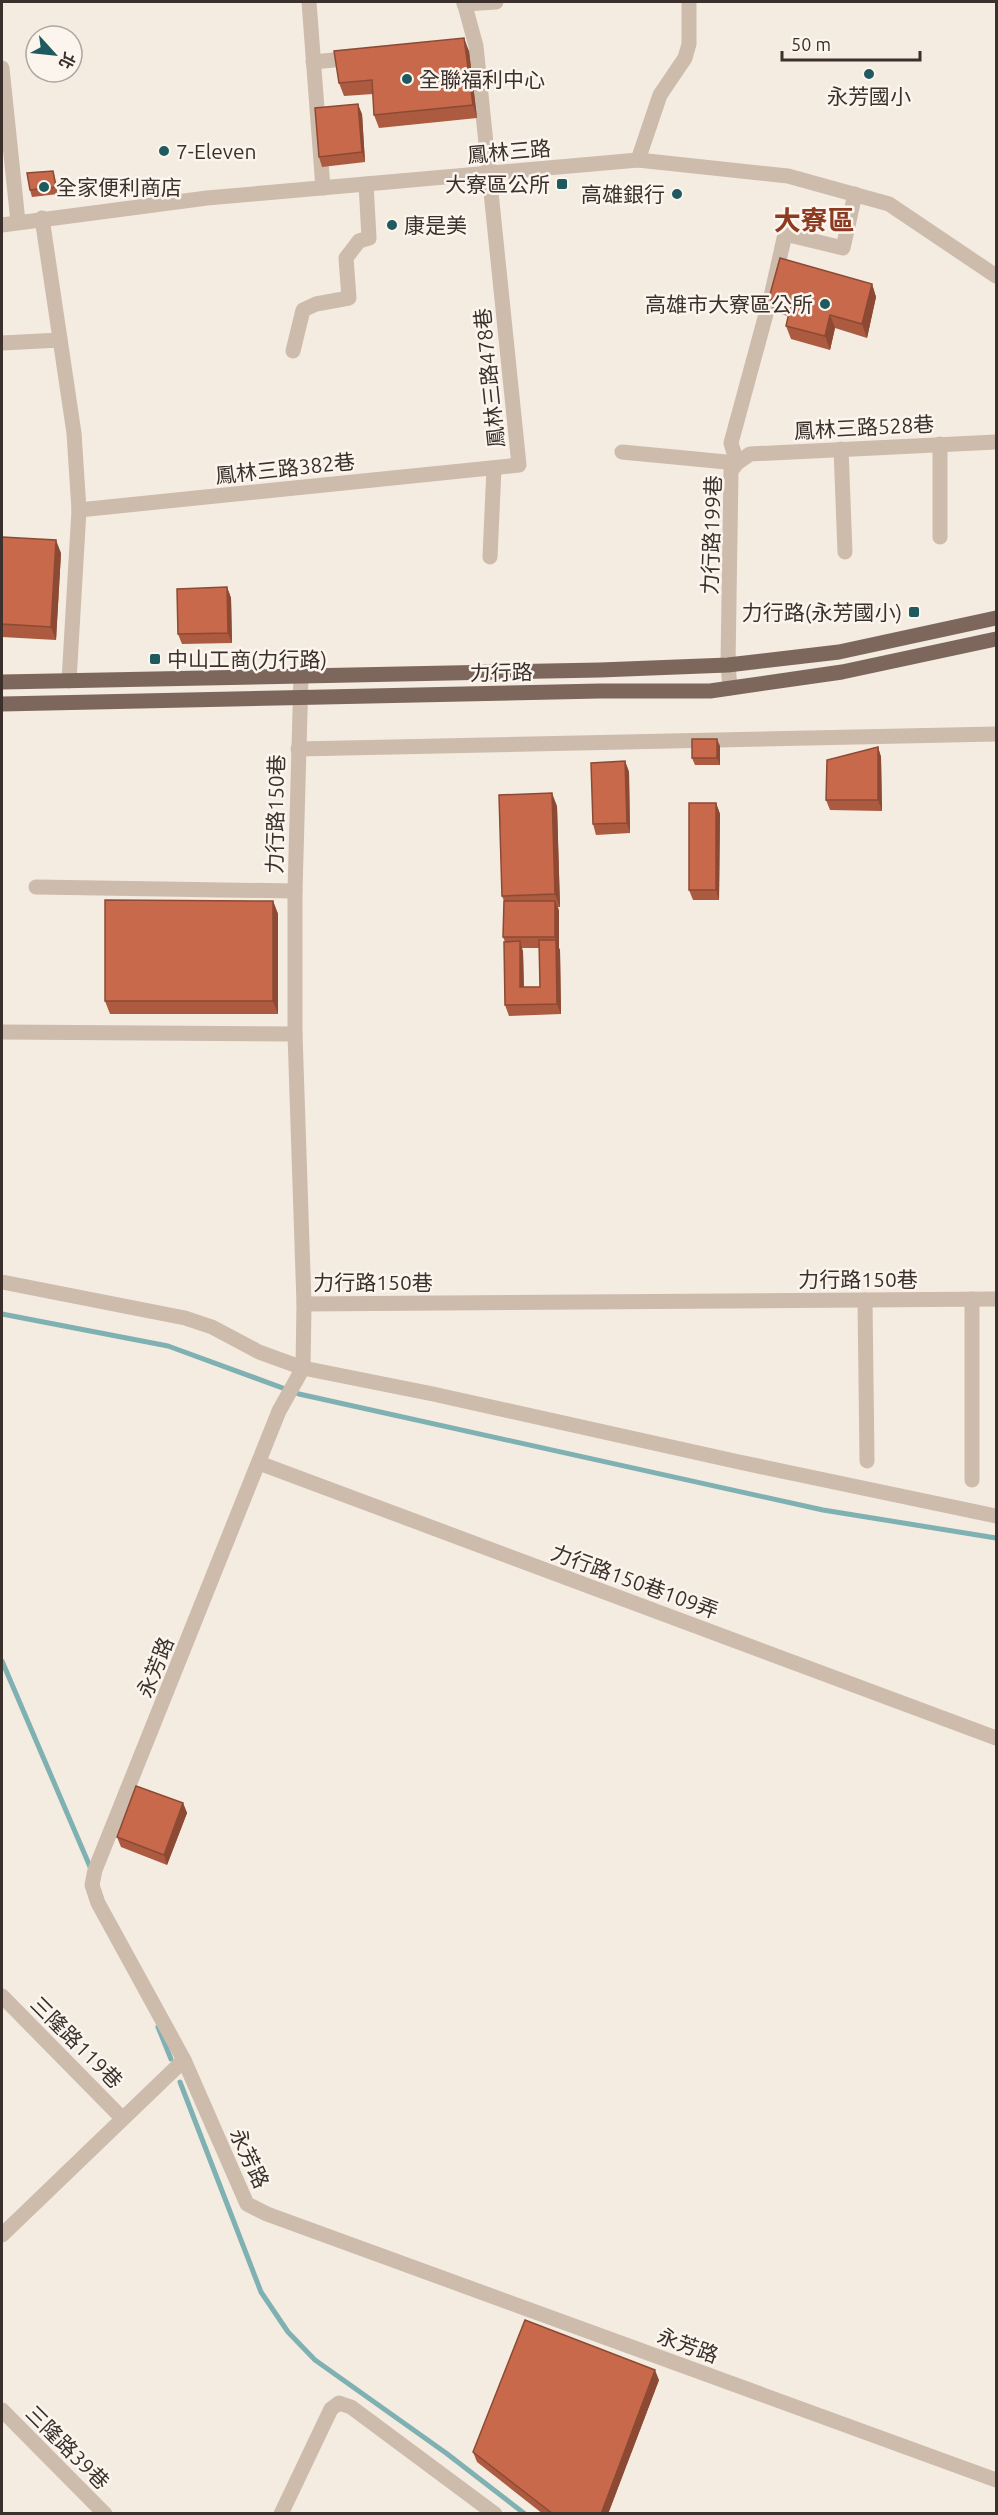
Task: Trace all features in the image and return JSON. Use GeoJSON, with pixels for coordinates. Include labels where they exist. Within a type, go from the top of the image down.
{"type":"FeatureCollection","features":[{"type":"Feature","properties":{"kind":"main road","name":"力行路"},"geometry":{"type":"LineString","coordinates":[[2,682],[600,670],[728,665],[839,652],[996,618]]}},
{"type":"Feature","properties":{"kind":"main road","name":"力行路"},"geometry":{"type":"LineString","coordinates":[[2,704],[600,691],[710,691],[842,672],[996,639]]}},
{"type":"Feature","properties":{"kind":"street"},"geometry":{"type":"LineString","coordinates":[[309,2],[322,188]]}},
{"type":"Feature","properties":{"kind":"street"},"geometry":{"type":"LineString","coordinates":[[490,173],[464,3],[496,2]]}},
{"type":"Feature","properties":{"kind":"street"},"geometry":{"type":"LineString","coordinates":[[638,160],[660,96],[685,58],[689,44],[689,2]]}},
{"type":"Feature","properties":{"kind":"street"},"geometry":{"type":"LineString","coordinates":[[313,62],[371,56]]}},
{"type":"Feature","properties":{"kind":"street"},"geometry":{"type":"LineString","coordinates":[[2,68],[18,222]]}},
{"type":"Feature","properties":{"kind":"street","name":"鳳林三路"},"geometry":{"type":"LineString","coordinates":[[2,225],[207,198],[638,160],[788,176],[889,204],[996,276]]}},
{"type":"Feature","properties":{"kind":"street","name":"鳳林三路478巷"},"geometry":{"type":"LineString","coordinates":[[490,173],[519,465],[494,468],[490,557]]}},
{"type":"Feature","properties":{"kind":"street"},"geometry":{"type":"LineString","coordinates":[[293,351],[303,310],[316,304],[349,298],[346,258],[359,241],[369,238],[366,184]]}},
{"type":"Feature","properties":{"kind":"street"},"geometry":{"type":"LineString","coordinates":[[737,463],[731,443],[772,292],[784,234],[843,248],[855,194]]}},
{"type":"Feature","properties":{"kind":"street"},"geometry":{"type":"LineString","coordinates":[[42,218],[74,433],[79,510],[69,681]]}},
{"type":"Feature","properties":{"kind":"street"},"geometry":{"type":"LineString","coordinates":[[2,343],[60,340]]}},
{"type":"Feature","properties":{"kind":"street","name":"鳳林三路528巷"},"geometry":{"type":"LineString","coordinates":[[737,463],[750,454],[996,442]]}},
{"type":"Feature","properties":{"kind":"street"},"geometry":{"type":"LineString","coordinates":[[940,444],[940,537]]}},
{"type":"Feature","properties":{"kind":"street"},"geometry":{"type":"LineString","coordinates":[[841,449],[845,552]]}},
{"type":"Feature","properties":{"kind":"street","name":"力行路199巷"},"geometry":{"type":"LineString","coordinates":[[622,452],[737,463]]}},
{"type":"Feature","properties":{"kind":"street","name":"力行路199巷"},"geometry":{"type":"LineString","coordinates":[[730,688],[728,665],[731,471],[737,463]]}},
{"type":"Feature","properties":{"kind":"street","name":"鳳林三路382巷"},"geometry":{"type":"LineString","coordinates":[[79,510],[494,468]]}},
{"type":"Feature","properties":{"kind":"street","name":"力行路150巷"},"geometry":{"type":"LineString","coordinates":[[301,676],[295,891],[295,1034],[304,1304],[996,1299]]}},
{"type":"Feature","properties":{"kind":"street"},"geometry":{"type":"LineString","coordinates":[[298,748],[996,734]]}},
{"type":"Feature","properties":{"kind":"street"},"geometry":{"type":"LineString","coordinates":[[36,887],[295,891]]}},
{"type":"Feature","properties":{"kind":"street"},"geometry":{"type":"LineString","coordinates":[[2,1032],[295,1034]]}},
{"type":"Feature","properties":{"kind":"street"},"geometry":{"type":"LineString","coordinates":[[2,1282],[185,1318],[212,1327],[259,1352],[303,1368],[996,1516]]}},
{"type":"Feature","properties":{"kind":"street"},"geometry":{"type":"LineString","coordinates":[[972,1299],[972,1480]]}},
{"type":"Feature","properties":{"kind":"street"},"geometry":{"type":"LineString","coordinates":[[864,1300],[867,1461]]}},
{"type":"Feature","properties":{"kind":"street"},"geometry":{"type":"LineString","coordinates":[[260,1463],[279,1411],[303,1368],[304,1304]]}},
{"type":"Feature","properties":{"kind":"street","name":"力行路150巷109弄"},"geometry":{"type":"LineString","coordinates":[[260,1463],[996,1738]]}},
{"type":"Feature","properties":{"kind":"street","name":"永芳路"},"geometry":{"type":"LineString","coordinates":[[260,1463],[95,1870],[92,1885],[98,1903],[184,2060],[247,2204],[278,2218],[996,2480]]}},
{"type":"Feature","properties":{"kind":"street","name":"三隆路119巷"},"geometry":{"type":"LineString","coordinates":[[2,1996],[122,2118]]}},
{"type":"Feature","properties":{"kind":"street"},"geometry":{"type":"LineString","coordinates":[[2,2235],[184,2060]]}},
{"type":"Feature","properties":{"kind":"street"},"geometry":{"type":"LineString","coordinates":[[281,2514],[331,2409],[339,2403],[351,2407],[495,2514]]}},
{"type":"Feature","properties":{"kind":"street","name":"三隆路39巷"},"geometry":{"type":"LineString","coordinates":[[2,2410],[105,2514]]}},
{"type":"Feature","properties":{"kind":"building","name":"全聯福利中心"},"geometry":{"type":"Polygon","coordinates":[[[464,38],[473,105],[374,115],[372,80],[339,83],[334,51],[464,38]]]}},
{"type":"Feature","properties":{"kind":"building"},"geometry":{"type":"Polygon","coordinates":[[[358,104],[362,152],[319,157],[315,108],[358,104]]]}},
{"type":"Feature","properties":{"kind":"building"},"geometry":{"type":"Polygon","coordinates":[[[53,171],[56,187],[30,190],[27,173],[53,171]]]}},
{"type":"Feature","properties":{"kind":"building","name":"高雄市大寮區公所"},"geometry":{"type":"Polygon","coordinates":[[[780,258],[872,284],[862,324],[830,315],[825,336],[786,326],[791,304],[769,298],[780,258]]]}},
{"type":"Feature","properties":{"kind":"building"},"geometry":{"type":"Polygon","coordinates":[[[2,537],[56,540],[51,627],[2,624],[2,537]]]}},
{"type":"Feature","properties":{"kind":"building"},"geometry":{"type":"Polygon","coordinates":[[[227,587],[228,633],[178,634],[177,589],[227,587]]]}},
{"type":"Feature","properties":{"kind":"building"},"geometry":{"type":"Polygon","coordinates":[[[692,739],[717,739],[717,758],[692,758],[692,739]]]}},
{"type":"Feature","properties":{"kind":"building"},"geometry":{"type":"Polygon","coordinates":[[[878,747],[878,800],[826,800],[827,760],[878,747]]]}},
{"type":"Feature","properties":{"kind":"building"},"geometry":{"type":"Polygon","coordinates":[[[625,761],[627,823],[593,824],[591,763],[625,761]]]}},
{"type":"Feature","properties":{"kind":"building"},"geometry":{"type":"Polygon","coordinates":[[[552,793],[555,894],[502,896],[499,795],[552,793]]]}},
{"type":"Feature","properties":{"kind":"building"},"geometry":{"type":"Polygon","coordinates":[[[689,803],[716,803],[716,890],[689,890],[689,803]]]}},
{"type":"Feature","properties":{"kind":"building"},"geometry":{"type":"Polygon","coordinates":[[[105,900],[273,901],[273,1001],[105,1001],[105,900]]]}},
{"type":"Feature","properties":{"kind":"building"},"geometry":{"type":"Polygon","coordinates":[[[504,901],[555,901],[555,937],[503,937],[504,901]]]}},
{"type":"Feature","properties":{"kind":"building"},"geometry":{"type":"Polygon","coordinates":[[[539,940],[556,940],[557,1004],[505,1005],[504,942],[520,941],[520,987],[540,987],[539,940]]]}},
{"type":"Feature","properties":{"kind":"building"},"geometry":{"type":"Polygon","coordinates":[[[136,1786],[183,1803],[164,1855],[117,1837],[136,1786]]]}},
{"type":"Feature","properties":{"kind":"building"},"geometry":{"type":"Polygon","coordinates":[[[525,2320],[655,2370],[601,2514],[553,2514],[473,2452],[525,2320]]]}},
{"type":"Feature","properties":{"kind":"waterway"},"geometry":{"type":"LineString","coordinates":[[2,1314],[168,1346],[299,1394],[823,1510],[996,1538]]}},
{"type":"Feature","properties":{"kind":"waterway"},"geometry":{"type":"LineString","coordinates":[[2,1661],[91,1869]]}},
{"type":"Feature","properties":{"kind":"waterway"},"geometry":{"type":"LineString","coordinates":[[158,2027],[171,2059]]}},
{"type":"Feature","properties":{"kind":"waterway"},"geometry":{"type":"LineString","coordinates":[[180,2082],[261,2292],[288,2332],[315,2360],[446,2453],[525,2514]]}},
{"type":"Feature","properties":{"kind":"place","name":"永芳國小"},"geometry":{"type":"Point","coordinates":[869,74]}},
{"type":"Feature","properties":{"kind":"place","name":"全聯福利中心"},"geometry":{"type":"Point","coordinates":[407,79]}},
{"type":"Feature","properties":{"kind":"place","name":"7-Eleven"},"geometry":{"type":"Point","coordinates":[164,151]}},
{"type":"Feature","properties":{"kind":"place","name":"大寮區公所"},"geometry":{"type":"Point","coordinates":[562,184]}},
{"type":"Feature","properties":{"kind":"place","name":"全家便利商店"},"geometry":{"type":"Point","coordinates":[44,187]}},
{"type":"Feature","properties":{"kind":"place","name":"高雄銀行"},"geometry":{"type":"Point","coordinates":[677,194]}},
{"type":"Feature","properties":{"kind":"place","name":"康是美"},"geometry":{"type":"Point","coordinates":[392,225]}},
{"type":"Feature","properties":{"kind":"place","name":"高雄市大寮區公所"},"geometry":{"type":"Point","coordinates":[825,304]}},
{"type":"Feature","properties":{"kind":"place","name":"力行路(永芳國小)"},"geometry":{"type":"Point","coordinates":[914,612]}},
{"type":"Feature","properties":{"kind":"place","name":"中山工商(力行路)"},"geometry":{"type":"Point","coordinates":[155,659]}},
{"type":"Feature","properties":{"kind":"district","name":"大寮區"},"geometry":{"type":"Point","coordinates":[814,220]}}]}
